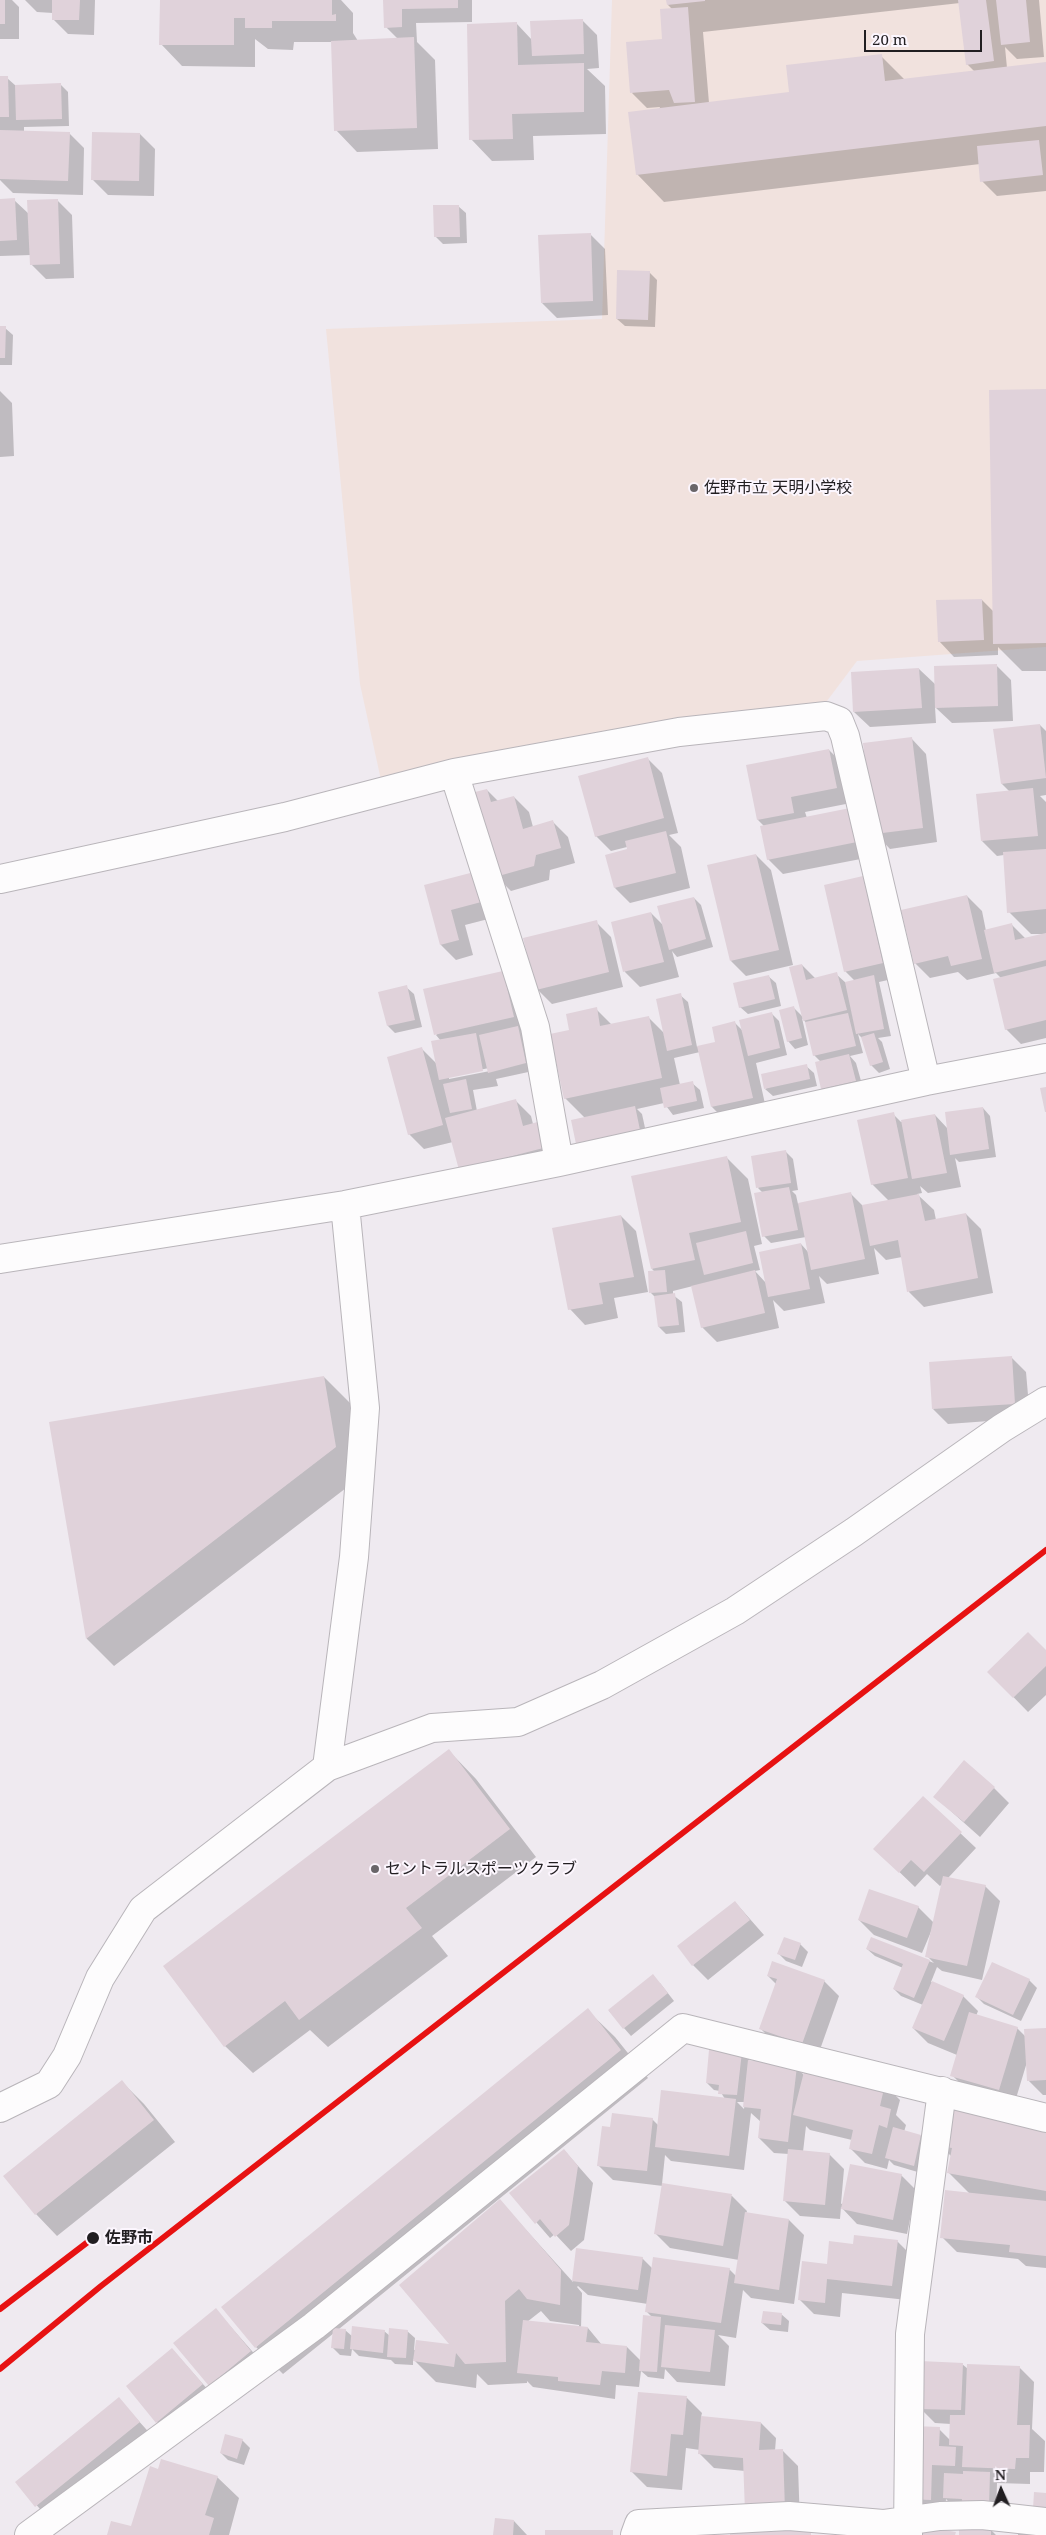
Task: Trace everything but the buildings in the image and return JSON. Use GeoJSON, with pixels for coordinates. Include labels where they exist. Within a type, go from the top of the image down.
{"type":"FeatureCollection","features":[{"type":"Feature","properties":{"kind":"street"},"geometry":{"type":"LineString","coordinates":[[0,879],[285,817],[454,773],[679,732],[826,716],[839,721],[845,736],[926,1081]]}},
{"type":"Feature","properties":{"kind":"street"},"geometry":{"type":"LineString","coordinates":[[454,773],[535,1026],[559,1162]]}},
{"type":"Feature","properties":{"kind":"street"},"geometry":{"type":"LineString","coordinates":[[0,1259],[345,1205],[559,1162],[926,1081],[1046,1058]]}},
{"type":"Feature","properties":{"kind":"street"},"geometry":{"type":"LineString","coordinates":[[328,1767],[354,1557],[365,1408],[345,1205]]}},
{"type":"Feature","properties":{"kind":"street"},"geometry":{"type":"LineString","coordinates":[[0,2108],[49,2084],[67,2056],[100,1978],[143,1909],[328,1767],[432,1728],[518,1722],[602,1685],[735,1610],[854,1532],[994,1434],[1046,1401]]}},
{"type":"Feature","properties":{"kind":"street"},"geometry":{"type":"LineString","coordinates":[[29,2535],[314,2326],[683,2028],[1046,2118]]}},
{"type":"Feature","properties":{"kind":"street"},"geometry":{"type":"LineString","coordinates":[[909,2528],[910,2334],[942,2091]]}},
{"type":"Feature","properties":{"kind":"street"},"geometry":{"type":"LineString","coordinates":[[635,2535],[639,2524],[789,2516],[909,2528],[940,2516],[982,2515],[1046,2522]]}},
{"type":"Feature","properties":{"kind":"shaded area","name":"佐野市立 天明小学校"},"geometry":{"type":"Polygon","coordinates":[[[612,0],[1046,0],[1046,647],[857,661],[827,701],[673,721],[381,780],[360,684],[326,329],[602,319],[612,0]]]}},
{"type":"Feature","properties":{"kind":"transit line"},"geometry":{"type":"LineString","coordinates":[[0,2369],[101,2286],[1046,1550]]}},
{"type":"Feature","properties":{"kind":"transit line"},"geometry":{"type":"LineString","coordinates":[[0,2309],[93,2238]]}},
{"type":"Feature","properties":{"kind":"place","name":"佐野市立 天明小学校"},"geometry":{"type":"Point","coordinates":[694,488]}},
{"type":"Feature","properties":{"kind":"place","name":"セントラルスポーツクラブ"},"geometry":{"type":"Point","coordinates":[375,1869]}},
{"type":"Feature","properties":{"kind":"place","name":"佐野市"},"geometry":{"type":"Point","coordinates":[93,2238]}}]}
